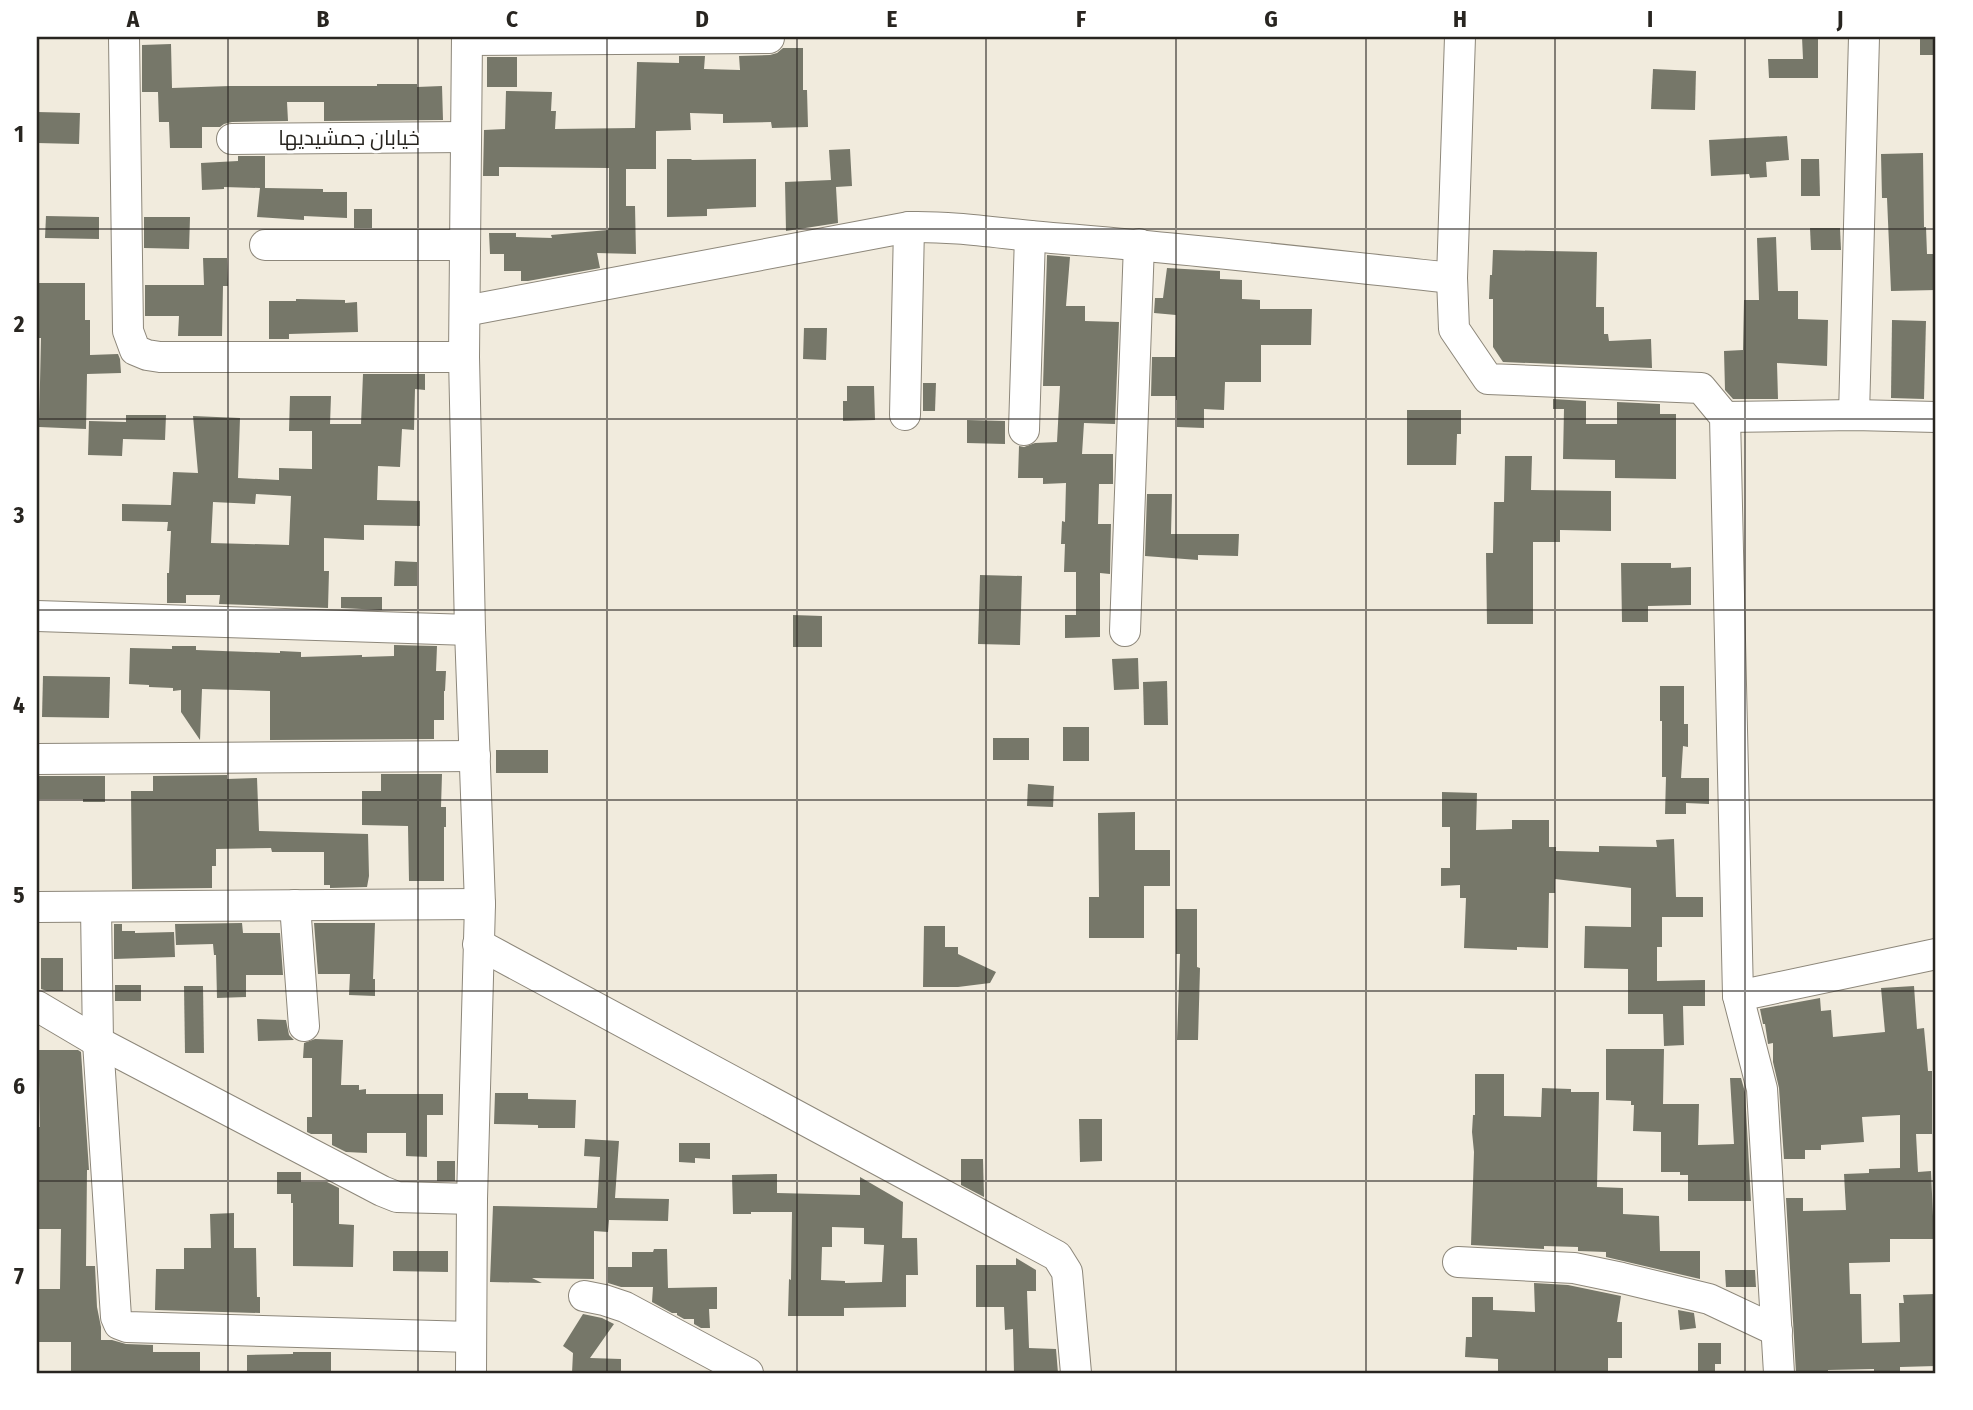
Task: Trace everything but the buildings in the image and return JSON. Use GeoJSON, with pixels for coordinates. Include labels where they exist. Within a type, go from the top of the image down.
{"type":"FeatureCollection","features":[{"type":"Feature","properties":{"kind":"street"},"geometry":{"type":"LineString","coordinates":[[124,37],[128,331],[135,349],[160,357],[464,357]]}},
{"type":"Feature","properties":{"kind":"street"},"geometry":{"type":"LineString","coordinates":[[1854,415],[1864,37]]}},
{"type":"Feature","properties":{"kind":"street"},"geometry":{"type":"LineString","coordinates":[[471,1373],[472,1199],[481,904],[470,630],[464,357],[467,39],[769,38]]}},
{"type":"Feature","properties":{"kind":"street"},"geometry":{"type":"LineString","coordinates":[[1465,39],[1452,278],[1454,329],[1488,379],[1700,388],[1725,416],[1738,996],[1762,1089],[1779,1373]]}},
{"type":"Feature","properties":{"kind":"street","name":"خیابان جمشیدیها"},"geometry":{"type":"LineString","coordinates":[[232,139],[466,137]]}},
{"type":"Feature","properties":{"kind":"street"},"geometry":{"type":"LineString","coordinates":[[465,311],[909,227],[944,226],[1139,244],[1452,278]]}},
{"type":"Feature","properties":{"kind":"street"},"geometry":{"type":"LineString","coordinates":[[905,415],[909,227]]}},
{"type":"Feature","properties":{"kind":"street"},"geometry":{"type":"LineString","coordinates":[[1024,430],[1030,236]]}},
{"type":"Feature","properties":{"kind":"street"},"geometry":{"type":"LineString","coordinates":[[1125,631],[1139,244]]}},
{"type":"Feature","properties":{"kind":"street"},"geometry":{"type":"LineString","coordinates":[[265,245],[465,245]]}},
{"type":"Feature","properties":{"kind":"street"},"geometry":{"type":"LineString","coordinates":[[1725,416],[1936,417]]}},
{"type":"Feature","properties":{"kind":"street"},"geometry":{"type":"LineString","coordinates":[[37,616],[470,630]]}},
{"type":"Feature","properties":{"kind":"street"},"geometry":{"type":"LineString","coordinates":[[37,759],[475,756]]}},
{"type":"Feature","properties":{"kind":"street"},"geometry":{"type":"LineString","coordinates":[[37,907],[481,904]]}},
{"type":"Feature","properties":{"kind":"street"},"geometry":{"type":"LineString","coordinates":[[295,905],[304,1026]]}},
{"type":"Feature","properties":{"kind":"street"},"geometry":{"type":"LineString","coordinates":[[96,908],[98,1042],[118,1324],[127,1327],[471,1337]]}},
{"type":"Feature","properties":{"kind":"street"},"geometry":{"type":"LineString","coordinates":[[478,944],[1057,1256],[1068,1272],[1076,1373]]}},
{"type":"Feature","properties":{"kind":"street"},"geometry":{"type":"LineString","coordinates":[[1738,996],[1936,954]]}},
{"type":"Feature","properties":{"kind":"street"},"geometry":{"type":"LineString","coordinates":[[37,1006],[98,1042],[382,1191],[397,1197],[472,1199]]}},
{"type":"Feature","properties":{"kind":"street"},"geometry":{"type":"LineString","coordinates":[[1458,1262],[1574,1268],[1709,1299],[1777,1331]]}},
{"type":"Feature","properties":{"kind":"street"},"geometry":{"type":"LineString","coordinates":[[584,1296],[625,1307],[748,1373]]}}]}
